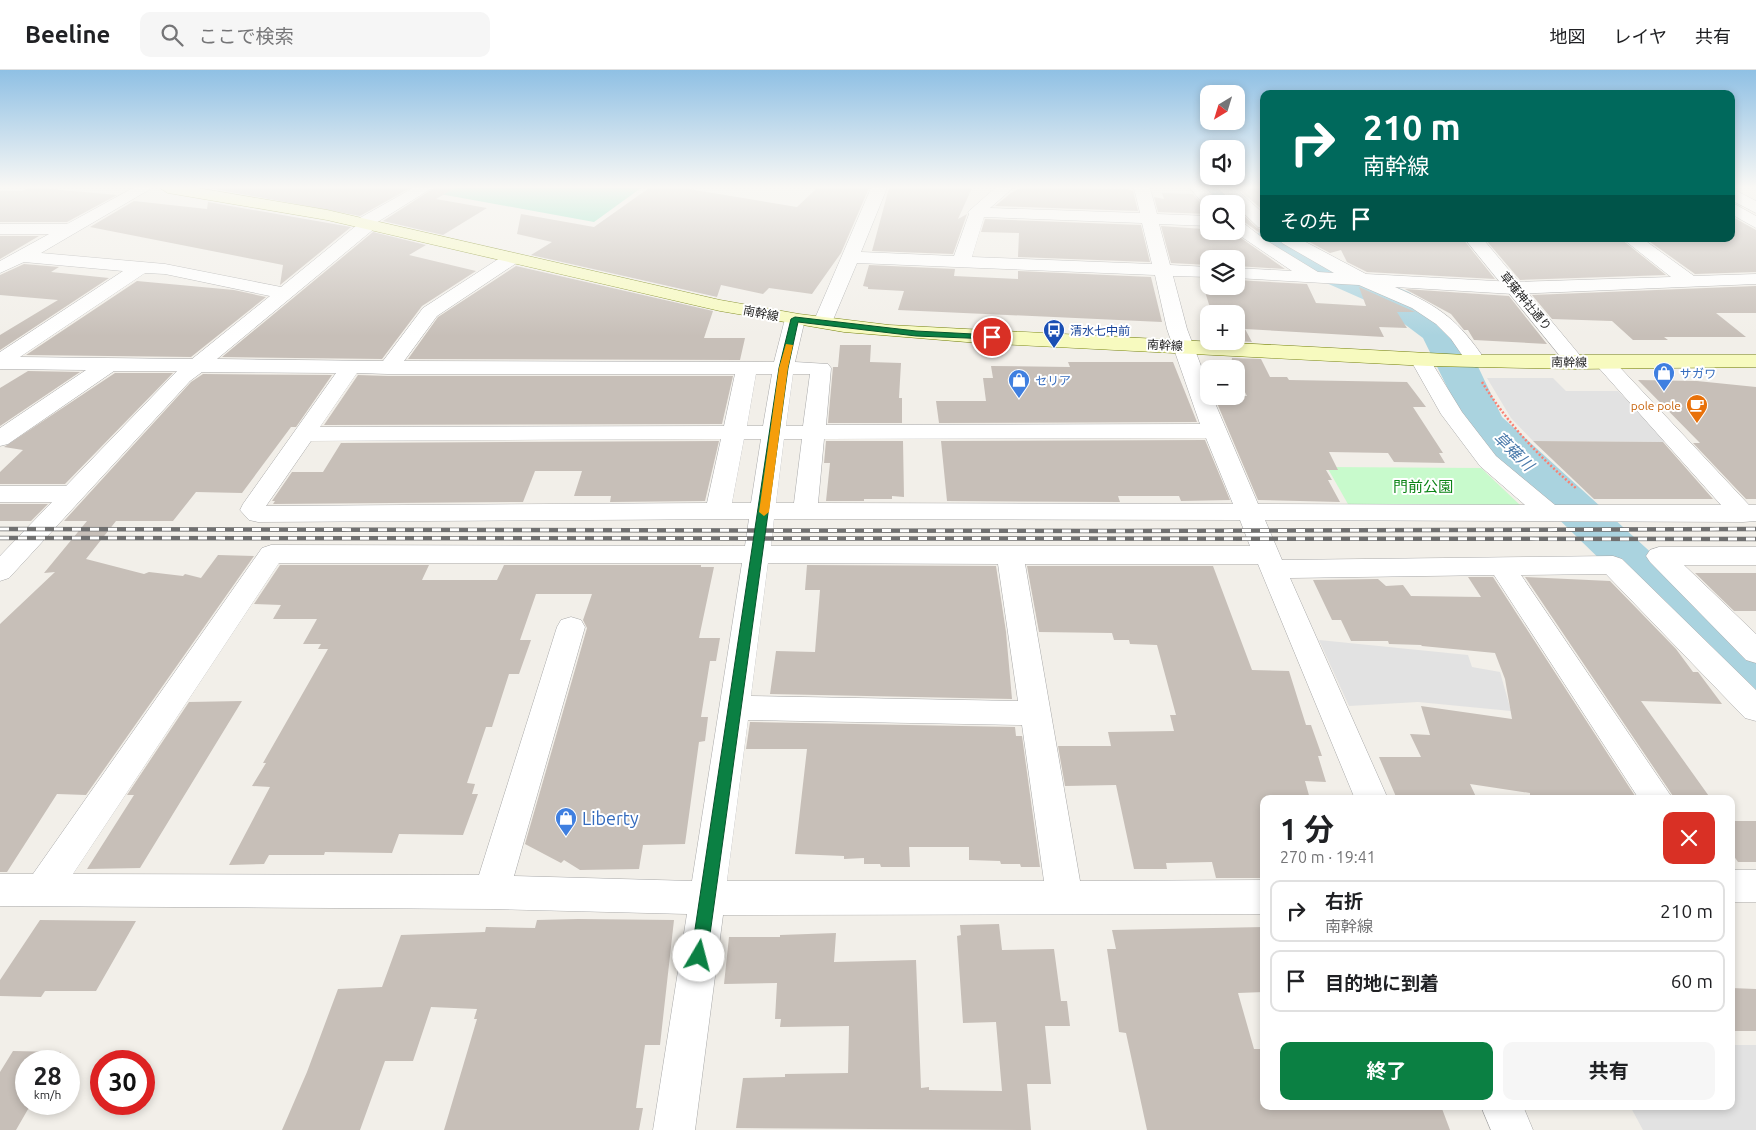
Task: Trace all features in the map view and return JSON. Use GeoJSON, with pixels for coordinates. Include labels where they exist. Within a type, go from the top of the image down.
{"type":"FeatureCollection","features":[{"type":"Feature","properties":{"kind":"main road","name":"南幹線"},"geometry":{"type":"LineString","coordinates":[[427,237],[685,298],[795,319],[916,333],[1428,360],[1576,363],[1756,361]]}},
{"type":"Feature","properties":{"kind":"street"},"geometry":{"type":"LineString","coordinates":[[0,268],[53,237]]}},
{"type":"Feature","properties":{"kind":"street"},"geometry":{"type":"LineString","coordinates":[[0,572],[183,377],[350,237]]}},
{"type":"Feature","properties":{"kind":"street"},"geometry":{"type":"LineString","coordinates":[[823,323],[857,237]]}},
{"type":"Feature","properties":{"kind":"street"},"geometry":{"type":"LineString","coordinates":[[962,262],[969,237]]}},
{"type":"Feature","properties":{"kind":"street"},"geometry":{"type":"LineString","coordinates":[[1154,237],[1161,270],[1183,346],[1214,431],[1370,795]]}},
{"type":"Feature","properties":{"kind":"street"},"geometry":{"type":"LineString","coordinates":[[1262,242],[1313,277]]}},
{"type":"Feature","properties":{"kind":"street"},"geometry":{"type":"LineString","coordinates":[[1293,242],[1362,280],[1419,304],[1443,320],[1458,335],[1473,361]]}},
{"type":"Feature","properties":{"kind":"street","name":"草薙神社通り"},"geometry":{"type":"LineString","coordinates":[[1476,242],[1576,363]]}},
{"type":"Feature","properties":{"kind":"street"},"geometry":{"type":"LineString","coordinates":[[1636,242],[1689,281]]}},
{"type":"Feature","properties":{"kind":"street"},"geometry":{"type":"LineString","coordinates":[[20,256],[165,269],[285,293]]}},
{"type":"Feature","properties":{"kind":"street"},"geometry":{"type":"LineString","coordinates":[[849,257],[1200,272]]}},
{"type":"Feature","properties":{"kind":"street"},"geometry":{"type":"LineString","coordinates":[[388,368],[430,312],[512,258]]}},
{"type":"Feature","properties":{"kind":"street"},"geometry":{"type":"LineString","coordinates":[[0,362],[141,267]]}},
{"type":"Feature","properties":{"kind":"street"},"geometry":{"type":"LineString","coordinates":[[1245,274],[1514,288],[1756,279]]}},
{"type":"Feature","properties":{"kind":"street"},"geometry":{"type":"LineString","coordinates":[[674,1130],[783,368],[795,319]]}},
{"type":"Feature","properties":{"kind":"street"},"geometry":{"type":"LineString","coordinates":[[1428,360],[1452,414],[1488,461],[1554,513]]}},
{"type":"Feature","properties":{"kind":"street"},"geometry":{"type":"LineString","coordinates":[[0,362],[388,368],[821,368],[805,511]]}},
{"type":"Feature","properties":{"kind":"street"},"geometry":{"type":"LineString","coordinates":[[1605,363],[1749,513]]}},
{"type":"Feature","properties":{"kind":"street"},"geometry":{"type":"LineString","coordinates":[[0,440],[53,401],[110,364]]}},
{"type":"Feature","properties":{"kind":"street"},"geometry":{"type":"LineString","coordinates":[[351,367],[255,504],[252,510],[258,514],[718,511],[1749,513]]}},
{"type":"Feature","properties":{"kind":"street"},"geometry":{"type":"LineString","coordinates":[[718,511],[747,368]]}},
{"type":"Feature","properties":{"kind":"street"},"geometry":{"type":"LineString","coordinates":[[304,434],[1214,431]]}},
{"type":"Feature","properties":{"kind":"street"},"geometry":{"type":"LineString","coordinates":[[0,494],[72,494]]}},
{"type":"Feature","properties":{"kind":"street"},"geometry":{"type":"LineString","coordinates":[[1010,553],[1066,898]]}},
{"type":"Feature","properties":{"kind":"street"},"geometry":{"type":"LineString","coordinates":[[42,890],[271,554],[1010,553],[1270,562],[1502,566],[1613,565],[1756,710]]}},
{"type":"Feature","properties":{"kind":"street"},"geometry":{"type":"LineString","coordinates":[[1756,556],[1659,556],[1756,652]]}},
{"type":"Feature","properties":{"kind":"street"},"geometry":{"type":"LineString","coordinates":[[1502,566],[1654,795]]}},
{"type":"Feature","properties":{"kind":"street"},"geometry":{"type":"LineString","coordinates":[[492,892],[571,627]]}},
{"type":"Feature","properties":{"kind":"street"},"geometry":{"type":"LineString","coordinates":[[734,708],[1036,713]]}},
{"type":"Feature","properties":{"kind":"street"},"geometry":{"type":"LineString","coordinates":[[1735,886],[1756,886]]}},
{"type":"Feature","properties":{"kind":"street"},"geometry":{"type":"LineString","coordinates":[[0,890],[492,892],[707,898],[1260,897]]}},
{"type":"Feature","properties":{"kind":"street"},"geometry":{"type":"LineString","coordinates":[[1504,1110],[1512,1130]]}},
{"type":"Feature","properties":{"kind":"path"},"geometry":{"type":"LineString","coordinates":[[1473,361],[1498,410],[1520,437],[1602,513]]}},
{"type":"Feature","properties":{"kind":"green space","name":"門前公園"},"geometry":{"type":"Polygon","coordinates":[[[1327,467],[1481,468],[1520,505],[1349,506],[1327,467]]]}},
{"type":"Feature","properties":{"kind":"shaded area"},"geometry":{"type":"Polygon","coordinates":[[[1487,378],[1553,378],[1566,391],[1618,391],[1668,442],[1533,441],[1511,418],[1487,378]]]}},
{"type":"Feature","properties":{"kind":"shaded area"},"geometry":{"type":"Polygon","coordinates":[[[1319,640],[1468,655],[1472,667],[1500,672],[1511,711],[1418,702],[1349,706],[1319,640]]]}},
{"type":"Feature","properties":{"kind":"shaded area"},"geometry":{"type":"Polygon","coordinates":[[[1735,1045],[1756,1045],[1756,1130],[1643,1130],[1632,1110],[1735,1110],[1735,1045]]]}},
{"type":"Feature","properties":{"kind":"building"},"geometry":{"type":"Polygon","coordinates":[[[0,237],[37,237],[0,259],[0,237]]]}},
{"type":"Feature","properties":{"kind":"building"},"geometry":{"type":"Polygon","coordinates":[[[143,237],[338,237],[280,285],[283,265],[143,237]]]}},
{"type":"Feature","properties":{"kind":"building"},"geometry":{"type":"Polygon","coordinates":[[[366,237],[395,237],[426,245],[409,255],[476,271],[422,306],[382,359],[222,357],[366,237]]]}},
{"type":"Feature","properties":{"kind":"building"},"geometry":{"type":"Polygon","coordinates":[[[532,237],[848,237],[841,253],[812,294],[769,288],[763,294],[721,285],[717,297],[531,255],[552,242],[532,237]]]}},
{"type":"Feature","properties":{"kind":"building"},"geometry":{"type":"Polygon","coordinates":[[[876,237],[959,237],[953,254],[872,251],[876,237]]]}},
{"type":"Feature","properties":{"kind":"building"},"geometry":{"type":"Polygon","coordinates":[[[1019,237],[1144,237],[1150,262],[1018,257],[1019,237]]]}},
{"type":"Feature","properties":{"kind":"building"},"geometry":{"type":"Polygon","coordinates":[[[1164,237],[1244,240],[1285,269],[1245,267],[1245,250],[1200,250],[1200,265],[1171,263],[1164,237]]]}},
{"type":"Feature","properties":{"kind":"building"},"geometry":{"type":"Polygon","coordinates":[[[1735,237],[1756,237],[1756,272],[1695,274],[1650,242],[1735,242],[1735,237]]]}},
{"type":"Feature","properties":{"kind":"building"},"geometry":{"type":"Polygon","coordinates":[[[1310,242],[1465,242],[1495,279],[1367,272],[1347,262],[1341,250],[1330,253],[1310,242]]]}},
{"type":"Feature","properties":{"kind":"building"},"geometry":{"type":"Polygon","coordinates":[[[1488,242],[1625,242],[1666,275],[1520,280],[1488,242]]]}},
{"type":"Feature","properties":{"kind":"building"},"geometry":{"type":"Polygon","coordinates":[[[24,264],[59,267],[51,272],[109,278],[0,350],[0,335],[58,300],[0,295],[0,275],[24,264]]]}},
{"type":"Feature","properties":{"kind":"building"},"geometry":{"type":"Polygon","coordinates":[[[869,265],[955,269],[954,276],[1018,279],[1018,271],[1151,277],[1162,322],[898,310],[904,291],[868,289],[868,287],[863,286],[869,265]]]}},
{"type":"Feature","properties":{"kind":"building"},"geometry":{"type":"Polygon","coordinates":[[[516,266],[713,311],[704,338],[745,338],[740,360],[408,359],[438,317],[516,266]]]}},
{"type":"Feature","properties":{"kind":"building"},"geometry":{"type":"Polygon","coordinates":[[[137,281],[234,290],[266,297],[191,357],[26,355],[137,281]]]}},
{"type":"Feature","properties":{"kind":"building"},"geometry":{"type":"Polygon","coordinates":[[[1245,281],[1307,284],[1316,303],[1366,306],[1359,287],[1415,312],[1397,312],[1407,328],[1379,327],[1384,337],[1245,329],[1245,305],[1209,305],[1206,295],[1245,295],[1245,281]]]}},
{"type":"Feature","properties":{"kind":"building"},"geometry":{"type":"Polygon","coordinates":[[[1756,286],[1756,313],[1716,313],[1746,337],[1664,337],[1668,340],[1633,340],[1612,321],[1552,319],[1532,295],[1756,286]]]}},
{"type":"Feature","properties":{"kind":"building"},"geometry":{"type":"Polygon","coordinates":[[[1405,289],[1509,296],[1547,344],[1474,340],[1468,330],[1464,330],[1451,314],[1405,289]]]}},
{"type":"Feature","properties":{"kind":"building"},"geometry":{"type":"Polygon","coordinates":[[[1245,329],[1252,342],[1245,342],[1245,329]]]}},
{"type":"Feature","properties":{"kind":"building"},"geometry":{"type":"Polygon","coordinates":[[[840,345],[871,345],[870,362],[901,363],[899,398],[902,398],[902,423],[828,423],[833,367],[838,367],[840,345]]]}},
{"type":"Feature","properties":{"kind":"building"},"geometry":{"type":"Polygon","coordinates":[[[1232,358],[1261,359],[1270,377],[1287,377],[1289,380],[1407,382],[1426,407],[1413,407],[1443,453],[1439,453],[1445,463],[1394,462],[1388,453],[1329,452],[1338,470],[1326,470],[1332,480],[1328,480],[1340,502],[1258,500],[1218,405],[1245,405],[1245,396],[1247,396],[1245,392],[1245,360],[1232,360],[1232,358]]]}},
{"type":"Feature","properties":{"kind":"building"},"geometry":{"type":"Polygon","coordinates":[[[1068,362],[1173,362],[1197,422],[939,423],[936,401],[986,401],[983,378],[993,378],[991,366],[1070,367],[1068,362]]]}},
{"type":"Feature","properties":{"kind":"building"},"geometry":{"type":"Polygon","coordinates":[[[28,371],[80,372],[0,426],[0,388],[28,371]]]}},
{"type":"Feature","properties":{"kind":"building"},"geometry":{"type":"Polygon","coordinates":[[[115,373],[173,373],[65,484],[0,484],[0,472],[23,450],[4,447],[115,373]]]}},
{"type":"Feature","properties":{"kind":"building"},"geometry":{"type":"Polygon","coordinates":[[[203,374],[332,375],[296,427],[291,427],[242,493],[196,492],[173,521],[116,521],[86,559],[144,574],[149,572],[183,576],[185,574],[201,578],[218,555],[254,556],[86,795],[57,794],[7,872],[0,872],[0,624],[55,572],[44,573],[87,521],[64,521],[191,382],[203,374]]]}},
{"type":"Feature","properties":{"kind":"building"},"geometry":{"type":"Polygon","coordinates":[[[358,375],[733,376],[722,424],[324,425],[358,375]]]}},
{"type":"Feature","properties":{"kind":"building"},"geometry":{"type":"Polygon","coordinates":[[[1638,380],[1697,381],[1756,387],[1756,499],[1746,499],[1693,443],[1700,443],[1638,380]]]}},
{"type":"Feature","properties":{"kind":"building"},"geometry":{"type":"Polygon","coordinates":[[[1205,440],[1230,500],[1181,501],[1179,496],[1118,496],[1120,502],[947,501],[941,441],[1205,440]]]}},
{"type":"Feature","properties":{"kind":"building"},"geometry":{"type":"Polygon","coordinates":[[[719,441],[705,501],[610,502],[611,496],[574,496],[582,471],[535,471],[523,502],[273,504],[275,501],[272,501],[292,472],[323,472],[341,443],[719,441]]]}},
{"type":"Feature","properties":{"kind":"building"},"geometry":{"type":"Polygon","coordinates":[[[826,441],[903,441],[904,497],[892,496],[892,499],[864,499],[864,501],[826,501],[830,463],[824,463],[826,441]]]}},
{"type":"Feature","properties":{"kind":"building"},"geometry":{"type":"Polygon","coordinates":[[[1533,441],[1663,442],[1713,499],[1594,499],[1533,441]]]}},
{"type":"Feature","properties":{"kind":"building"},"geometry":{"type":"Polygon","coordinates":[[[0,504],[48,504],[31,521],[0,521],[0,504]]]}},
{"type":"Feature","properties":{"kind":"building"},"geometry":{"type":"Polygon","coordinates":[[[280,565],[429,565],[422,580],[497,580],[504,565],[701,565],[701,567],[714,567],[699,638],[720,638],[716,661],[710,661],[701,717],[708,717],[705,741],[699,742],[685,844],[643,845],[639,869],[580,870],[564,860],[561,863],[525,844],[587,628],[583,620],[592,594],[536,594],[520,640],[531,640],[519,674],[509,674],[492,727],[486,727],[467,783],[475,784],[472,794],[478,794],[463,835],[399,834],[392,853],[325,852],[324,855],[269,855],[264,864],[229,865],[270,787],[252,786],[266,763],[263,763],[328,649],[318,649],[321,644],[303,644],[317,619],[273,619],[281,605],[254,604],[280,565]]]}},
{"type":"Feature","properties":{"kind":"building"},"geometry":{"type":"Polygon","coordinates":[[[807,565],[996,566],[1006,632],[1012,699],[770,694],[776,651],[815,652],[820,590],[805,590],[807,565]]]}},
{"type":"Feature","properties":{"kind":"building"},"geometry":{"type":"Polygon","coordinates":[[[1027,566],[1213,566],[1252,670],[1289,671],[1306,725],[1311,725],[1322,756],[1318,756],[1326,782],[1305,781],[1309,795],[1260,795],[1260,878],[1216,878],[1212,862],[1166,863],[1167,869],[1134,869],[1116,785],[1065,786],[1058,746],[1111,746],[1108,732],[1174,731],[1170,715],[1176,715],[1157,645],[1130,644],[1129,640],[1114,640],[1112,633],[1039,632],[1027,566]]]}},
{"type":"Feature","properties":{"kind":"building"},"geometry":{"type":"Polygon","coordinates":[[[1695,573],[1756,573],[1756,611],[1734,611],[1695,573]]]}},
{"type":"Feature","properties":{"kind":"building"},"geometry":{"type":"Polygon","coordinates":[[[1468,577],[1493,577],[1634,795],[1530,795],[1530,793],[1470,784],[1475,795],[1395,795],[1379,757],[1421,757],[1410,734],[1430,735],[1421,706],[1512,719],[1505,679],[1495,653],[1421,645],[1389,644],[1388,641],[1351,641],[1341,620],[1332,620],[1313,580],[1378,579],[1386,586],[1403,585],[1411,596],[1481,597],[1468,577]]]}},
{"type":"Feature","properties":{"kind":"building"},"geometry":{"type":"Polygon","coordinates":[[[1525,577],[1610,581],[1676,649],[1693,672],[1698,672],[1722,704],[1641,701],[1708,795],[1672,795],[1525,577]]]}},
{"type":"Feature","properties":{"kind":"building"},"geometry":{"type":"Polygon","coordinates":[[[242,701],[140,868],[87,869],[134,795],[127,795],[189,702],[242,701]]]}},
{"type":"Feature","properties":{"kind":"building"},"geometry":{"type":"Polygon","coordinates":[[[750,722],[1015,727],[1016,736],[1022,736],[1040,867],[1001,864],[1000,861],[969,860],[969,847],[909,847],[910,867],[881,867],[880,864],[864,864],[864,858],[844,859],[844,856],[795,854],[807,749],[746,749],[750,722]]]}},
{"type":"Feature","properties":{"kind":"building"},"geometry":{"type":"Polygon","coordinates":[[[1735,821],[1756,821],[1756,862],[1738,862],[1735,858],[1735,821]]]}},
{"type":"Feature","properties":{"kind":"building"},"geometry":{"type":"Polygon","coordinates":[[[40,920],[136,921],[96,991],[45,991],[41,997],[0,996],[0,980],[40,920]]]}},
{"type":"Feature","properties":{"kind":"building"},"geometry":{"type":"Polygon","coordinates":[[[537,920],[674,920],[660,1045],[645,1045],[636,1108],[643,1108],[639,1130],[444,1130],[477,1019],[474,1019],[477,1009],[431,1007],[413,1061],[385,1061],[360,1130],[282,1130],[307,1072],[338,989],[382,987],[401,935],[485,932],[486,927],[535,928],[537,920]]]}},
{"type":"Feature","properties":{"kind":"building"},"geometry":{"type":"Polygon","coordinates":[[[999,924],[1002,950],[1054,949],[1061,1001],[1067,1001],[1070,1026],[1045,1026],[1051,1084],[1027,1084],[1031,1130],[736,1128],[743,1078],[785,1077],[785,1074],[848,1073],[849,1026],[780,1027],[781,1019],[775,1019],[777,983],[724,984],[729,937],[780,937],[780,935],[836,933],[834,962],[916,960],[921,1088],[929,1087],[929,1090],[1002,1091],[996,1022],[963,1023],[957,936],[961,935],[960,925],[999,924]]]}},
{"type":"Feature","properties":{"kind":"building"},"geometry":{"type":"Polygon","coordinates":[[[1260,927],[1260,992],[1238,993],[1254,1049],[1260,1049],[1260,1110],[1442,1110],[1450,1130],[1147,1130],[1126,1033],[1119,1032],[1107,949],[1116,949],[1112,930],[1260,927]]]}},
{"type":"Feature","properties":{"kind":"building"},"geometry":{"type":"Polygon","coordinates":[[[1735,988],[1756,989],[1756,1031],[1735,1031],[1735,988]]]}},
{"type":"Feature","properties":{"kind":"building"},"geometry":{"type":"Polygon","coordinates":[[[13,1051],[15,1051],[15,1115],[25,1115],[16,1130],[0,1130],[0,1072],[13,1051]]]}},
{"type":"Feature","properties":{"kind":"waterway","name":"草薙川"},"geometry":{"type":"LineString","coordinates":[[1276,242],[1318,267],[1396,300],[1438,331],[1452,354],[1484,423],[1631,560],[1756,682]]}},
{"type":"Feature","properties":{"kind":"railway"},"geometry":{"type":"LineString","coordinates":[[0,529],[1106,531],[1756,529]]}},
{"type":"Feature","properties":{"kind":"railway"},"geometry":{"type":"LineString","coordinates":[[0,538],[1756,539]]}},
{"type":"Feature","properties":{"kind":"slow traffic"},"geometry":{"type":"LineString","coordinates":[[764,512],[783,368],[789,345]]}},
{"type":"Feature","properties":{"kind":"place","name":"清水七中前"},"geometry":{"type":"Point","coordinates":[1054,349]}},
{"type":"Feature","properties":{"kind":"place","name":"サガワ"},"geometry":{"type":"Point","coordinates":[1664,392]}},
{"type":"Feature","properties":{"kind":"place","name":"セリア"},"geometry":{"type":"Point","coordinates":[1019,399]}},
{"type":"Feature","properties":{"kind":"place","name":"pole pole"},"geometry":{"type":"Point","coordinates":[1697,424]}},
{"type":"Feature","properties":{"kind":"place","name":"Liberty"},"geometry":{"type":"Point","coordinates":[566,837]}},
{"type":"Feature","properties":{"kind":"route"},"geometry":{"type":"LineString","coordinates":[[699,956],[783,368],[795,319],[916,333],[992,337]]}}]}
